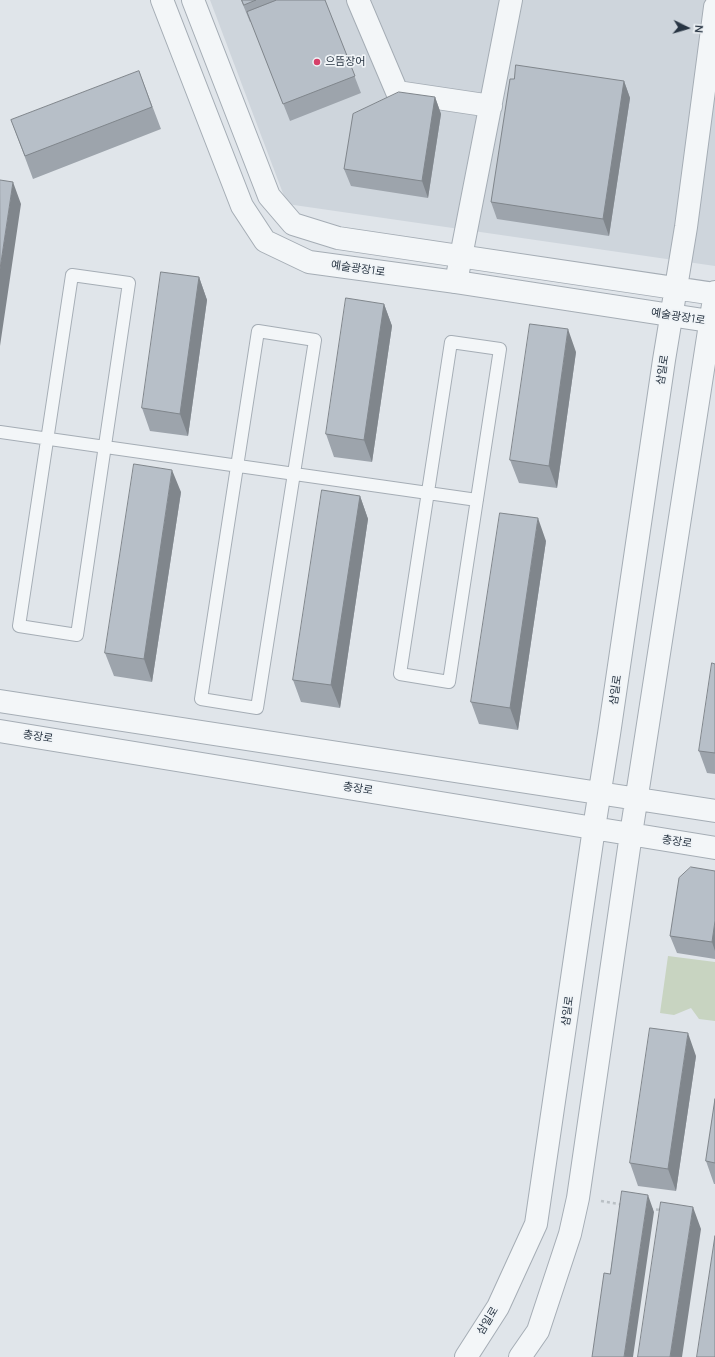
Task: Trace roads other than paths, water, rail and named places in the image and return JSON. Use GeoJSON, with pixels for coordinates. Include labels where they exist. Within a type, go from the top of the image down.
{"type":"FeatureCollection","features":[{"type":"Feature","properties":{"kind":"street","name":"예술광장1로"},"geometry":{"type":"LineString","coordinates":[[162,0],[242,206],[265,241],[309,262],[456,282],[713,322]]}},
{"type":"Feature","properties":{"kind":"street"},"geometry":{"type":"LineString","coordinates":[[193,0],[269,196],[293,224],[338,238],[715,293],[713,322],[636,798],[578,1198],[570,1234],[538,1331],[520,1357]]}},
{"type":"Feature","properties":{"kind":"street"},"geometry":{"type":"LineString","coordinates":[[358,0],[397,92],[491,106]]}},
{"type":"Feature","properties":{"kind":"street"},"geometry":{"type":"LineString","coordinates":[[456,282],[511,0]]}},
{"type":"Feature","properties":{"kind":"street","name":"삼일로"},"geometry":{"type":"LineString","coordinates":[[466,1357],[498,1307],[536,1224],[671,316],[686,227],[715,7]]}},
{"type":"Feature","properties":{"kind":"street"},"geometry":{"type":"LineString","coordinates":[[0,701],[715,811]]}},
{"type":"Feature","properties":{"kind":"street","name":"충장로"},"geometry":{"type":"LineString","coordinates":[[0,731],[715,848]]}},
{"type":"Feature","properties":{"kind":"lane"},"geometry":{"type":"LineString","coordinates":[[72,275],[129,284],[77,635],[19,626],[47,438],[72,275]]}},
{"type":"Feature","properties":{"kind":"lane"},"geometry":{"type":"LineString","coordinates":[[258,331],[315,340],[294,474],[257,708],[201,699],[258,331]]}},
{"type":"Feature","properties":{"kind":"lane"},"geometry":{"type":"LineString","coordinates":[[451,342],[500,349],[449,682],[400,674],[428,493],[451,342]]}},
{"type":"Feature","properties":{"kind":"lane"},"geometry":{"type":"LineString","coordinates":[[0,432],[477,500]]}},
{"type":"Feature","properties":{"kind":"place","name":"으뜸장어"},"geometry":{"type":"Point","coordinates":[317,62]}}]}
